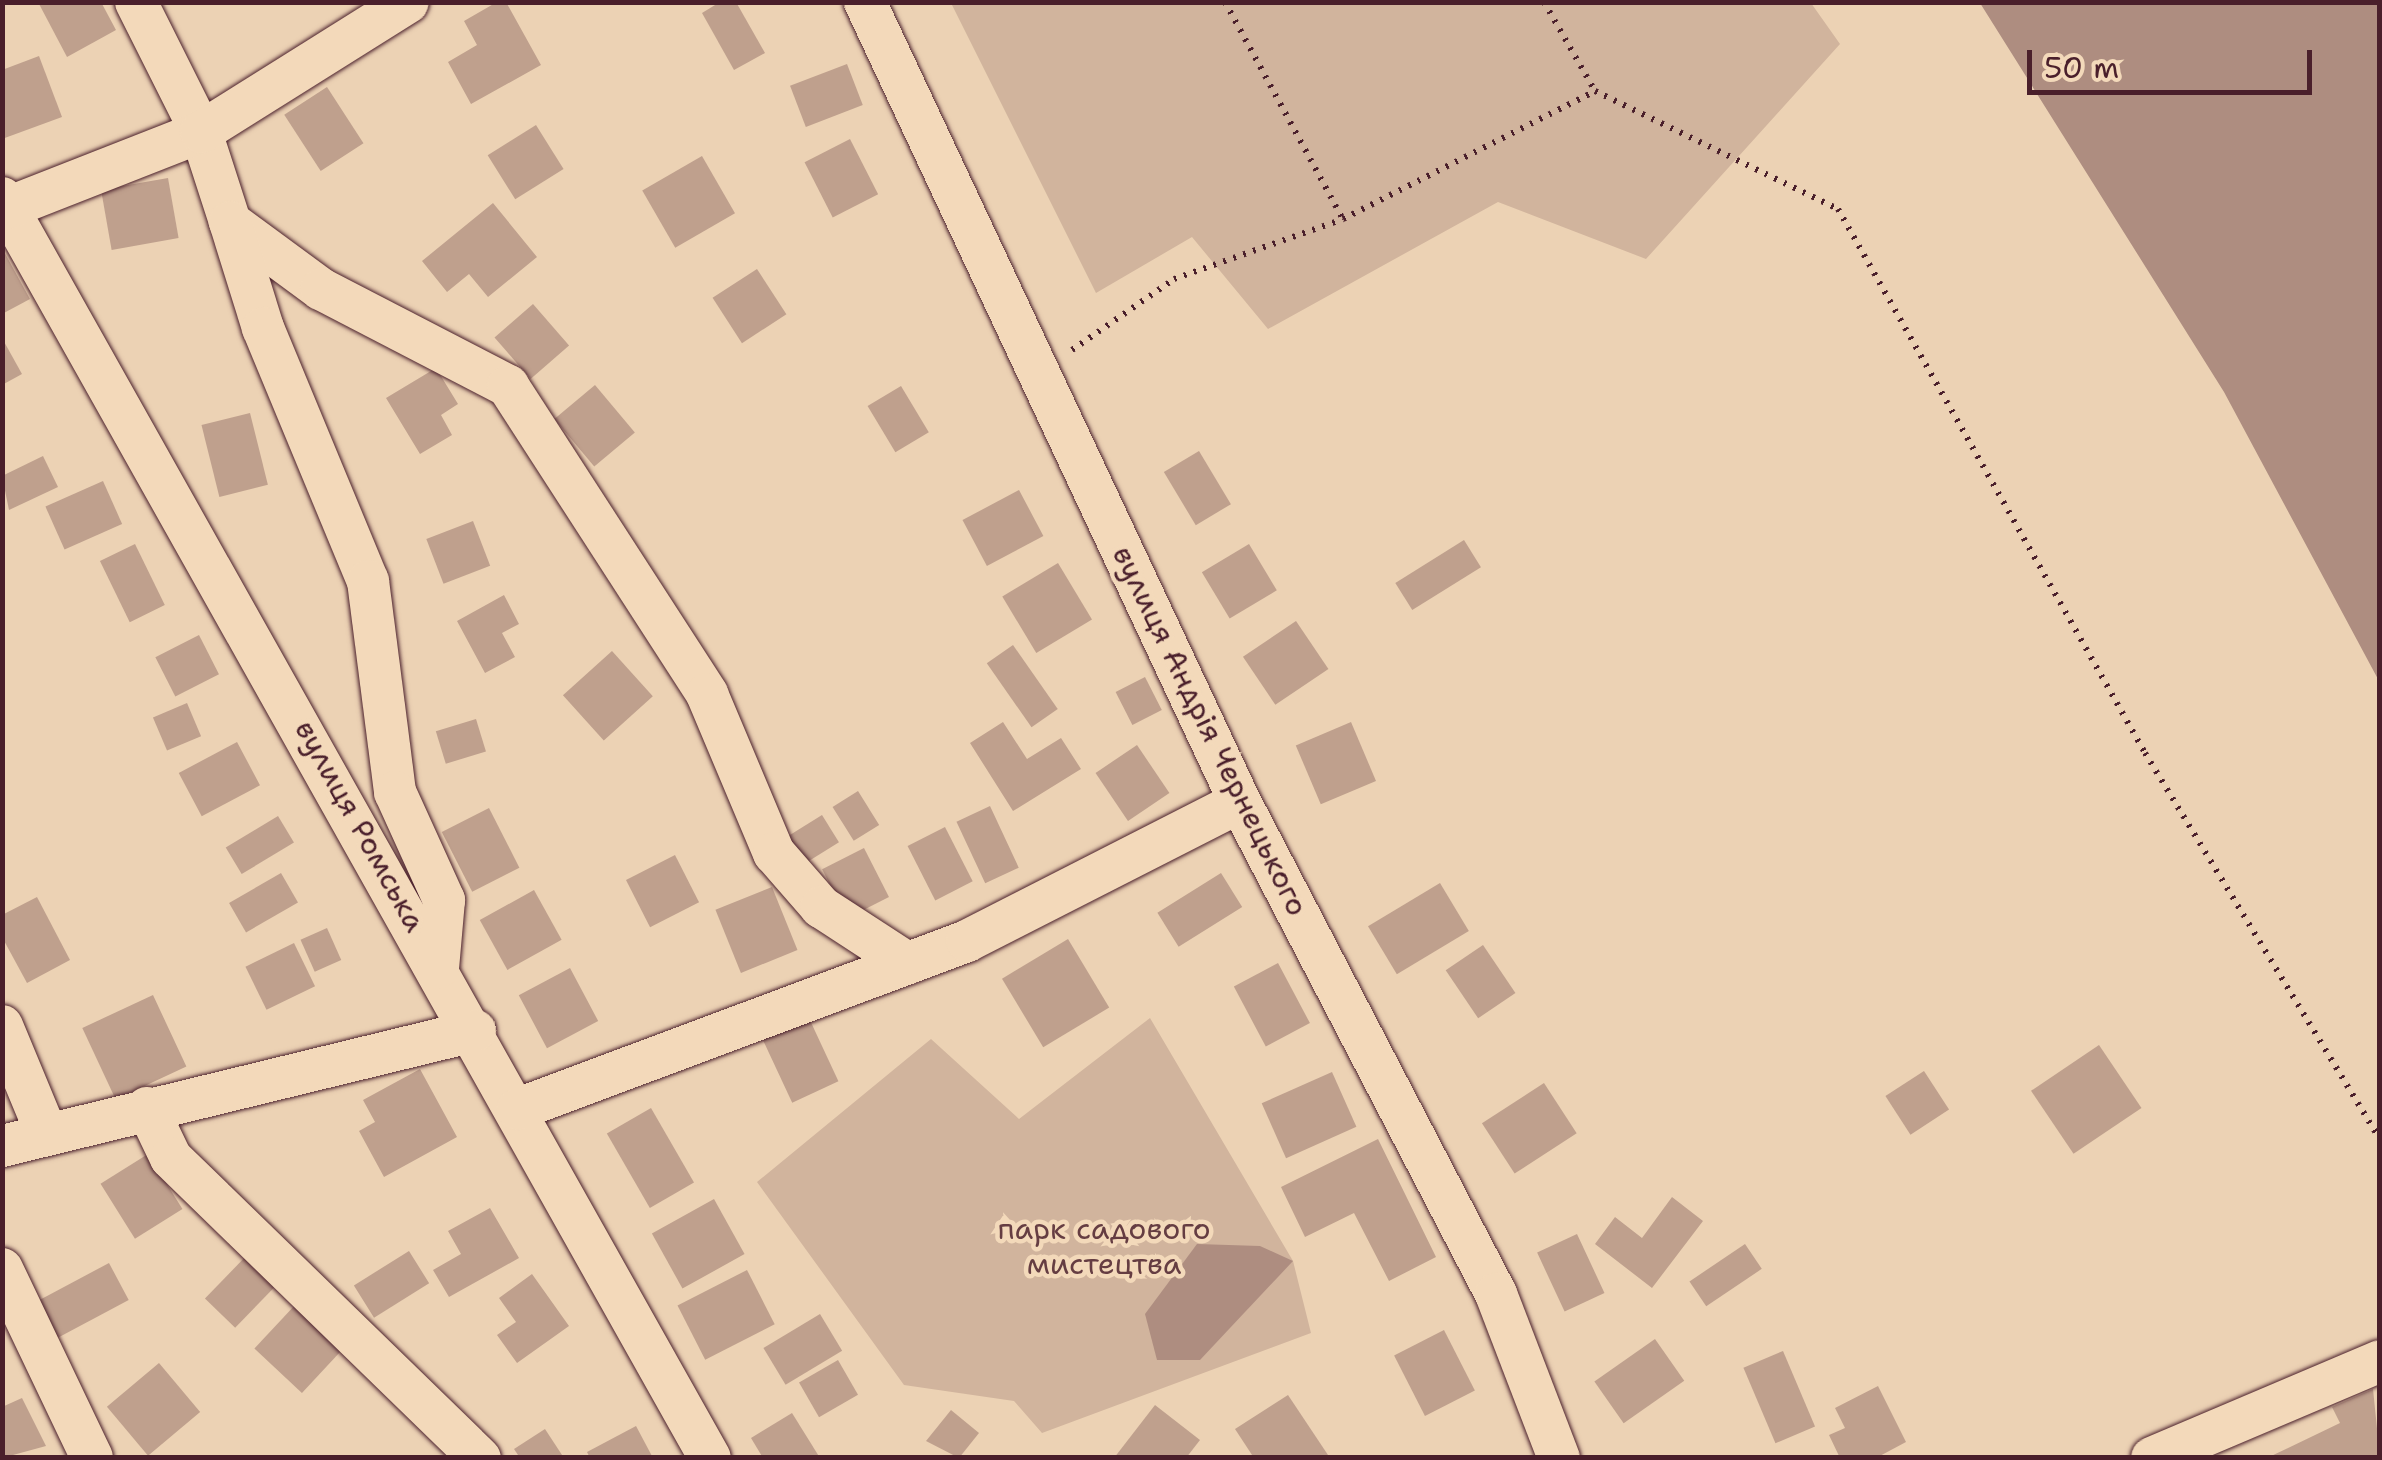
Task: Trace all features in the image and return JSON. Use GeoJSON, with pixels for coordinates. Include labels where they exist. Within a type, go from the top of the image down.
{"type":"FeatureCollection","features":[{"type":"Feature","properties":{"kind":"street"},"geometry":{"type":"LineString","coordinates":[[136,2],[201,132],[263,328],[368,581],[395,792],[444,900],[437,976]]}},
{"type":"Feature","properties":{"kind":"street"},"geometry":{"type":"LineString","coordinates":[[4,205],[201,132],[408,2]]}},
{"type":"Feature","properties":{"kind":"street","name":"вулиця Андрія Чернецького"},"geometry":{"type":"LineString","coordinates":[[864,2],[1240,802],[1496,1294],[1559,1458]]}},
{"type":"Feature","properties":{"kind":"street","name":"вулиця Ромська"},"geometry":{"type":"LineString","coordinates":[[4,205],[420,931],[437,976],[476,1031],[710,1458]]}},
{"type":"Feature","properties":{"kind":"street"},"geometry":{"type":"LineString","coordinates":[[230,222],[322,289],[508,386],[707,694],[774,853],[821,907],[907,963]]}},
{"type":"Feature","properties":{"kind":"street"},"geometry":{"type":"LineString","coordinates":[[518,1108],[907,963],[1240,802]]}},
{"type":"Feature","properties":{"kind":"street"},"geometry":{"type":"LineString","coordinates":[[2,1026],[46,1132]]}},
{"type":"Feature","properties":{"kind":"street"},"geometry":{"type":"LineString","coordinates":[[2,1146],[46,1132],[476,1031]]}},
{"type":"Feature","properties":{"kind":"street"},"geometry":{"type":"LineString","coordinates":[[148,1108],[171,1158],[480,1458]]}},
{"type":"Feature","properties":{"kind":"street"},"geometry":{"type":"LineString","coordinates":[[2,1269],[92,1458]]}},
{"type":"Feature","properties":{"kind":"street"},"geometry":{"type":"LineString","coordinates":[[2152,1458],[2380,1360]]}},
{"type":"Feature","properties":{"kind":"path"},"geometry":{"type":"LineString","coordinates":[[1225,2],[1344,219]]}},
{"type":"Feature","properties":{"kind":"path"},"geometry":{"type":"LineString","coordinates":[[1544,2],[1595,90],[1838,209],[2146,754],[2380,1140]]}},
{"type":"Feature","properties":{"kind":"path"},"geometry":{"type":"LineString","coordinates":[[1041,372],[1174,279],[1344,219],[1595,90]]}},
{"type":"Feature","properties":{"kind":"green space"},"geometry":{"type":"Polygon","coordinates":[[[951,3],[1811,3],[1840,44],[1646,259],[1498,202],[1268,329],[1192,237],[1096,293],[951,3]]]}},
{"type":"Feature","properties":{"kind":"green space","name":"парк садового мистецтва"},"geometry":{"type":"Polygon","coordinates":[[[1150,1018],[1293,1261],[1311,1333],[1042,1433],[1014,1401],[904,1385],[757,1182],[931,1039],[1019,1119],[1150,1018]]]}},
{"type":"Feature","properties":{"kind":"shaded area"},"geometry":{"type":"Polygon","coordinates":[[[1980,3],[2379,3],[2379,681],[2224,392],[1980,3]]]}},
{"type":"Feature","properties":{"kind":"shaded area"},"geometry":{"type":"Polygon","coordinates":[[[1197,1244],[1260,1246],[1293,1261],[1200,1360],[1157,1360],[1145,1314],[1197,1244]]]}},
{"type":"Feature","properties":{"kind":"building"},"geometry":{"type":"Polygon","coordinates":[[[38,2],[101,2],[116,30],[67,57],[38,2]]]}},
{"type":"Feature","properties":{"kind":"building"},"geometry":{"type":"Polygon","coordinates":[[[497,2],[506,2],[541,65],[471,104],[448,62],[477,45],[464,21],[497,2]]]}},
{"type":"Feature","properties":{"kind":"building"},"geometry":{"type":"Polygon","coordinates":[[[720,2],[736,2],[765,53],[734,70],[702,13],[720,2]]]}},
{"type":"Feature","properties":{"kind":"building"},"geometry":{"type":"Polygon","coordinates":[[[39,56],[62,117],[2,139],[2,70],[39,56]]]}},
{"type":"Feature","properties":{"kind":"building"},"geometry":{"type":"Polygon","coordinates":[[[847,64],[863,105],[806,127],[790,86],[847,64]]]}},
{"type":"Feature","properties":{"kind":"building"},"geometry":{"type":"Polygon","coordinates":[[[327,87],[363,143],[321,171],[284,115],[327,87]]]}},
{"type":"Feature","properties":{"kind":"building"},"geometry":{"type":"Polygon","coordinates":[[[536,125],[564,169],[515,199],[488,155],[536,125]]]}},
{"type":"Feature","properties":{"kind":"building"},"geometry":{"type":"Polygon","coordinates":[[[850,139],[878,194],[833,217],[805,162],[850,139]]]}},
{"type":"Feature","properties":{"kind":"building"},"geometry":{"type":"Polygon","coordinates":[[[702,156],[735,213],[675,248],[642,190],[702,156]]]}},
{"type":"Feature","properties":{"kind":"building"},"geometry":{"type":"Polygon","coordinates":[[[168,178],[179,238],[112,250],[101,190],[168,178]]]}},
{"type":"Feature","properties":{"kind":"building"},"geometry":{"type":"Polygon","coordinates":[[[493,203],[537,257],[488,297],[469,274],[447,292],[422,261],[493,203]]]}},
{"type":"Feature","properties":{"kind":"building"},"geometry":{"type":"Polygon","coordinates":[[[2,248],[30,299],[2,314],[2,248]]]}},
{"type":"Feature","properties":{"kind":"building"},"geometry":{"type":"Polygon","coordinates":[[[757,269],[786,314],[742,343],[713,298],[757,269]]]}},
{"type":"Feature","properties":{"kind":"building"},"geometry":{"type":"Polygon","coordinates":[[[533,304],[569,346],[531,379],[495,337],[533,304]]]}},
{"type":"Feature","properties":{"kind":"building"},"geometry":{"type":"Polygon","coordinates":[[[2,338],[22,374],[2,385],[2,338]]]}},
{"type":"Feature","properties":{"kind":"building"},"geometry":{"type":"Polygon","coordinates":[[[436,368],[458,404],[441,415],[452,435],[420,454],[386,398],[436,368]]]}},
{"type":"Feature","properties":{"kind":"building"},"geometry":{"type":"Polygon","coordinates":[[[595,385],[635,432],[594,467],[554,419],[595,385]]]}},
{"type":"Feature","properties":{"kind":"building"},"geometry":{"type":"Polygon","coordinates":[[[901,386],[929,432],[895,452],[868,406],[901,386]]]}},
{"type":"Feature","properties":{"kind":"building"},"geometry":{"type":"Polygon","coordinates":[[[250,413],[268,485],[219,497],[201,425],[250,413]]]}},
{"type":"Feature","properties":{"kind":"building"},"geometry":{"type":"Polygon","coordinates":[[[1199,451],[1231,504],[1196,525],[1164,472],[1199,451]]]}},
{"type":"Feature","properties":{"kind":"building"},"geometry":{"type":"Polygon","coordinates":[[[43,456],[58,487],[9,510],[2,476],[43,456]]]}},
{"type":"Feature","properties":{"kind":"building"},"geometry":{"type":"Polygon","coordinates":[[[103,481],[122,524],[65,550],[45,507],[103,481]]]}},
{"type":"Feature","properties":{"kind":"building"},"geometry":{"type":"Polygon","coordinates":[[[1019,490],[1043,536],[987,566],[962,520],[1019,490]]]}},
{"type":"Feature","properties":{"kind":"building"},"geometry":{"type":"Polygon","coordinates":[[[473,521],[490,566],[444,584],[426,539],[473,521]]]}},
{"type":"Feature","properties":{"kind":"building"},"geometry":{"type":"Polygon","coordinates":[[[1464,540],[1481,567],[1412,610],[1395,583],[1464,540]]]}},
{"type":"Feature","properties":{"kind":"building"},"geometry":{"type":"Polygon","coordinates":[[[135,544],[165,605],[130,622],[100,561],[135,544]]]}},
{"type":"Feature","properties":{"kind":"building"},"geometry":{"type":"Polygon","coordinates":[[[1249,544],[1277,590],[1230,619],[1202,572],[1249,544]]]}},
{"type":"Feature","properties":{"kind":"building"},"geometry":{"type":"Polygon","coordinates":[[[1058,563],[1092,620],[1036,653],[1002,596],[1058,563]]]}},
{"type":"Feature","properties":{"kind":"building"},"geometry":{"type":"Polygon","coordinates":[[[504,595],[519,624],[502,633],[515,657],[485,673],[457,621],[504,595]]]}},
{"type":"Feature","properties":{"kind":"building"},"geometry":{"type":"Polygon","coordinates":[[[1296,621],[1328,669],[1275,705],[1243,657],[1296,621]]]}},
{"type":"Feature","properties":{"kind":"building"},"geometry":{"type":"Polygon","coordinates":[[[199,635],[219,674],[175,696],[155,657],[199,635]]]}},
{"type":"Feature","properties":{"kind":"building"},"geometry":{"type":"Polygon","coordinates":[[[1013,645],[1058,709],[1032,727],[987,663],[1013,645]]]}},
{"type":"Feature","properties":{"kind":"building"},"geometry":{"type":"Polygon","coordinates":[[[612,651],[653,696],[604,740],[563,695],[612,651]]]}},
{"type":"Feature","properties":{"kind":"building"},"geometry":{"type":"Polygon","coordinates":[[[1145,677],[1162,710],[1132,725],[1116,692],[1145,677]]]}},
{"type":"Feature","properties":{"kind":"building"},"geometry":{"type":"Polygon","coordinates":[[[187,703],[201,736],[167,751],[153,717],[187,703]]]}},
{"type":"Feature","properties":{"kind":"building"},"geometry":{"type":"Polygon","coordinates":[[[476,719],[486,752],[446,764],[436,731],[476,719]]]}},
{"type":"Feature","properties":{"kind":"building"},"geometry":{"type":"Polygon","coordinates":[[[1003,722],[1027,759],[1061,738],[1081,769],[1013,811],[970,743],[1003,722]]]}},
{"type":"Feature","properties":{"kind":"building"},"geometry":{"type":"Polygon","coordinates":[[[1351,722],[1376,781],[1321,804],[1296,745],[1351,722]]]}},
{"type":"Feature","properties":{"kind":"building"},"geometry":{"type":"Polygon","coordinates":[[[237,742],[260,785],[202,816],[179,773],[237,742]]]}},
{"type":"Feature","properties":{"kind":"building"},"geometry":{"type":"Polygon","coordinates":[[[1137,745],[1169,793],[1128,821],[1096,773],[1137,745]]]}},
{"type":"Feature","properties":{"kind":"building"},"geometry":{"type":"Polygon","coordinates":[[[858,791],[879,825],[854,841],[833,807],[858,791]]]}},
{"type":"Feature","properties":{"kind":"building"},"geometry":{"type":"Polygon","coordinates":[[[990,806],[1019,868],[985,883],[956,822],[990,806]]]}},
{"type":"Feature","properties":{"kind":"building"},"geometry":{"type":"Polygon","coordinates":[[[489,808],[519,868],[472,892],[442,832],[489,808]]]}},
{"type":"Feature","properties":{"kind":"building"},"geometry":{"type":"Polygon","coordinates":[[[822,815],[839,842],[802,865],[785,838],[822,815]]]}},
{"type":"Feature","properties":{"kind":"building"},"geometry":{"type":"Polygon","coordinates":[[[278,816],[294,843],[242,874],[226,847],[278,816]]]}},
{"type":"Feature","properties":{"kind":"building"},"geometry":{"type":"Polygon","coordinates":[[[945,827],[973,881],[935,900],[908,846],[945,827]]]}},
{"type":"Feature","properties":{"kind":"building"},"geometry":{"type":"Polygon","coordinates":[[[864,848],[889,897],[847,918],[822,869],[864,848]]]}},
{"type":"Feature","properties":{"kind":"building"},"geometry":{"type":"Polygon","coordinates":[[[675,855],[699,902],[650,927],[626,880],[675,855]]]}},
{"type":"Feature","properties":{"kind":"building"},"geometry":{"type":"Polygon","coordinates":[[[281,873],[298,902],[246,932],[229,903],[281,873]]]}},
{"type":"Feature","properties":{"kind":"building"},"geometry":{"type":"Polygon","coordinates":[[[1221,873],[1242,907],[1179,947],[1157,913],[1221,873]]]}},
{"type":"Feature","properties":{"kind":"building"},"geometry":{"type":"Polygon","coordinates":[[[1440,883],[1469,931],[1397,974],[1368,926],[1440,883]]]}},
{"type":"Feature","properties":{"kind":"building"},"geometry":{"type":"Polygon","coordinates":[[[772,887],[797,950],[741,973],[715,910],[772,887]]]}},
{"type":"Feature","properties":{"kind":"building"},"geometry":{"type":"Polygon","coordinates":[[[534,890],[562,940],[507,970],[480,920],[534,890]]]}},
{"type":"Feature","properties":{"kind":"building"},"geometry":{"type":"Polygon","coordinates":[[[37,897],[70,960],[27,983],[2,937],[2,915],[37,897]]]}},
{"type":"Feature","properties":{"kind":"building"},"geometry":{"type":"Polygon","coordinates":[[[327,928],[341,960],[315,972],[301,940],[327,928]]]}},
{"type":"Feature","properties":{"kind":"building"},"geometry":{"type":"Polygon","coordinates":[[[1068,939],[1109,1008],[1043,1047],[1002,979],[1068,939]]]}},
{"type":"Feature","properties":{"kind":"building"},"geometry":{"type":"Polygon","coordinates":[[[294,943],[315,986],[267,1010],[245,967],[294,943]]]}},
{"type":"Feature","properties":{"kind":"building"},"geometry":{"type":"Polygon","coordinates":[[[1483,945],[1515,993],[1478,1018],[1446,970],[1483,945]]]}},
{"type":"Feature","properties":{"kind":"building"},"geometry":{"type":"Polygon","coordinates":[[[1278,963],[1310,1023],[1266,1047],[1234,986],[1278,963]]]}},
{"type":"Feature","properties":{"kind":"building"},"geometry":{"type":"Polygon","coordinates":[[[570,968],[598,1021],[547,1048],[519,995],[570,968]]]}},
{"type":"Feature","properties":{"kind":"building"},"geometry":{"type":"Polygon","coordinates":[[[153,995],[186,1067],[116,1100],[82,1028],[153,995]]]}},
{"type":"Feature","properties":{"kind":"building"},"geometry":{"type":"Polygon","coordinates":[[[808,1016],[838,1081],[792,1103],[762,1038],[808,1016]]]}},
{"type":"Feature","properties":{"kind":"building"},"geometry":{"type":"Polygon","coordinates":[[[2099,1045],[2141,1108],[2074,1154],[2031,1091],[2099,1045]]]}},
{"type":"Feature","properties":{"kind":"building"},"geometry":{"type":"Polygon","coordinates":[[[420,1069],[457,1137],[384,1177],[359,1131],[375,1122],[363,1100],[420,1069]]]}},
{"type":"Feature","properties":{"kind":"building"},"geometry":{"type":"Polygon","coordinates":[[[1924,1071],[1949,1110],[1910,1135],[1885,1096],[1924,1071]]]}},
{"type":"Feature","properties":{"kind":"building"},"geometry":{"type":"Polygon","coordinates":[[[1332,1072],[1356,1127],[1286,1158],[1262,1103],[1332,1072]]]}},
{"type":"Feature","properties":{"kind":"building"},"geometry":{"type":"Polygon","coordinates":[[[1544,1083],[1577,1133],[1515,1174],[1482,1123],[1544,1083]]]}},
{"type":"Feature","properties":{"kind":"building"},"geometry":{"type":"Polygon","coordinates":[[[651,1108],[694,1182],[650,1208],[607,1134],[651,1108]]]}},
{"type":"Feature","properties":{"kind":"building"},"geometry":{"type":"Polygon","coordinates":[[[1378,1139],[1436,1257],[1389,1281],[1354,1213],[1305,1237],[1281,1187],[1378,1139]]]}},
{"type":"Feature","properties":{"kind":"building"},"geometry":{"type":"Polygon","coordinates":[[[148,1154],[182,1209],[135,1239],[101,1184],[148,1154]]]}},
{"type":"Feature","properties":{"kind":"building"},"geometry":{"type":"Polygon","coordinates":[[[1672,1197],[1703,1221],[1652,1288],[1595,1244],[1615,1217],[1642,1238],[1672,1197]]]}},
{"type":"Feature","properties":{"kind":"building"},"geometry":{"type":"Polygon","coordinates":[[[714,1199],[745,1254],[682,1289],[652,1233],[714,1199]]]}},
{"type":"Feature","properties":{"kind":"building"},"geometry":{"type":"Polygon","coordinates":[[[490,1208],[519,1258],[449,1297],[433,1270],[461,1254],[448,1231],[490,1208]]]}},
{"type":"Feature","properties":{"kind":"building"},"geometry":{"type":"Polygon","coordinates":[[[1577,1234],[1604,1293],[1565,1312],[1537,1253],[1577,1234]]]}},
{"type":"Feature","properties":{"kind":"building"},"geometry":{"type":"Polygon","coordinates":[[[1745,1244],[1762,1269],[1706,1306],[1689,1281],[1745,1244]]]}},
{"type":"Feature","properties":{"kind":"building"},"geometry":{"type":"Polygon","coordinates":[[[409,1251],[429,1283],[374,1318],[354,1285],[409,1251]]]}},
{"type":"Feature","properties":{"kind":"building"},"geometry":{"type":"Polygon","coordinates":[[[248,1254],[278,1283],[235,1328],[205,1299],[248,1254]]]}},
{"type":"Feature","properties":{"kind":"building"},"geometry":{"type":"Polygon","coordinates":[[[109,1263],[129,1300],[55,1340],[35,1302],[109,1263]]]}},
{"type":"Feature","properties":{"kind":"building"},"geometry":{"type":"Polygon","coordinates":[[[747,1270],[775,1324],[705,1360],[678,1305],[747,1270]]]}},
{"type":"Feature","properties":{"kind":"building"},"geometry":{"type":"Polygon","coordinates":[[[532,1274],[569,1326],[517,1363],[497,1335],[516,1322],[499,1298],[532,1274]]]}},
{"type":"Feature","properties":{"kind":"building"},"geometry":{"type":"Polygon","coordinates":[[[296,1304],[344,1348],[302,1393],[254,1349],[296,1304]]]}},
{"type":"Feature","properties":{"kind":"building"},"geometry":{"type":"Polygon","coordinates":[[[820,1314],[842,1351],[786,1385],[763,1348],[820,1314]]]}},
{"type":"Feature","properties":{"kind":"building"},"geometry":{"type":"Polygon","coordinates":[[[1444,1330],[1475,1391],[1425,1416],[1394,1355],[1444,1330]]]}},
{"type":"Feature","properties":{"kind":"building"},"geometry":{"type":"Polygon","coordinates":[[[1655,1339],[1684,1381],[1624,1423],[1594,1381],[1655,1339]]]}},
{"type":"Feature","properties":{"kind":"building"},"geometry":{"type":"Polygon","coordinates":[[[1783,1351],[1815,1426],[1775,1443],[1743,1368],[1783,1351]]]}},
{"type":"Feature","properties":{"kind":"building"},"geometry":{"type":"Polygon","coordinates":[[[838,1360],[858,1395],[819,1417],[799,1382],[838,1360]]]}},
{"type":"Feature","properties":{"kind":"building"},"geometry":{"type":"Polygon","coordinates":[[[159,1363],[200,1412],[148,1456],[107,1407],[159,1363]]]}},
{"type":"Feature","properties":{"kind":"building"},"geometry":{"type":"Polygon","coordinates":[[[1878,1386],[1906,1442],[1876,1458],[1840,1458],[1829,1435],[1845,1428],[1835,1408],[1878,1386]]]}},
{"type":"Feature","properties":{"kind":"building"},"geometry":{"type":"Polygon","coordinates":[[[2373,1389],[2380,1458],[2267,1458],[2340,1423],[2332,1407],[2373,1389]]]}},
{"type":"Feature","properties":{"kind":"building"},"geometry":{"type":"Polygon","coordinates":[[[1288,1395],[1330,1458],[1254,1458],[1235,1429],[1288,1395]]]}},
{"type":"Feature","properties":{"kind":"building"},"geometry":{"type":"Polygon","coordinates":[[[22,1398],[46,1446],[2,1458],[2,1407],[22,1398]]]}},
{"type":"Feature","properties":{"kind":"building"},"geometry":{"type":"Polygon","coordinates":[[[1155,1405],[1200,1440],[1186,1458],[1114,1458],[1155,1405]]]}},
{"type":"Feature","properties":{"kind":"building"},"geometry":{"type":"Polygon","coordinates":[[[951,1410],[979,1433],[959,1458],[926,1441],[951,1410]]]}},
{"type":"Feature","properties":{"kind":"building"},"geometry":{"type":"Polygon","coordinates":[[[792,1413],[820,1458],[763,1458],[751,1438],[792,1413]]]}},
{"type":"Feature","properties":{"kind":"building"},"geometry":{"type":"Polygon","coordinates":[[[636,1426],[653,1458],[590,1458],[587,1452],[636,1426]]]}},
{"type":"Feature","properties":{"kind":"building"},"geometry":{"type":"Polygon","coordinates":[[[545,1429],[564,1458],[520,1458],[514,1449],[545,1429]]]}}]}
